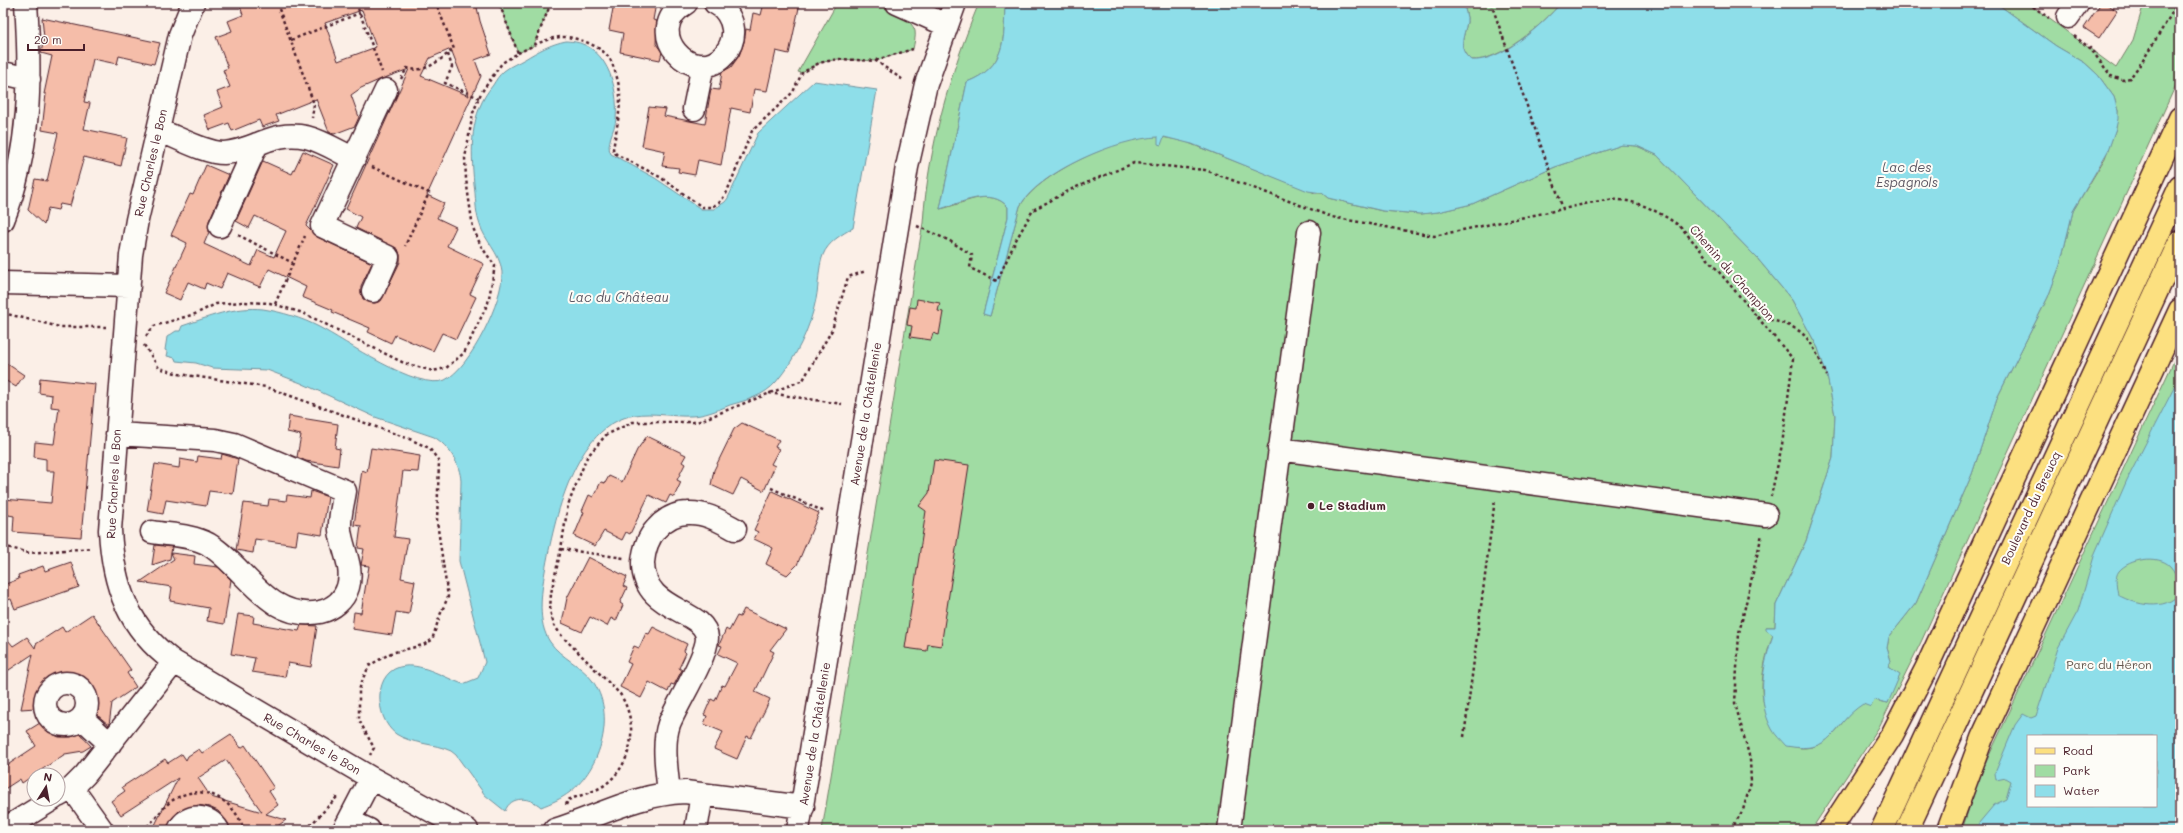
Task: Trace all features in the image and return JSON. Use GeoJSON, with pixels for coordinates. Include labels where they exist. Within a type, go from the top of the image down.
{"type":"FeatureCollection","features":[{"type":"Feature","properties":{"kind":"main road"},"geometry":{"type":"LineString","coordinates":[[1830,830],[1892,735],[1926,670],[2180,118]]}},
{"type":"Feature","properties":{"kind":"main road","name":"Boulevard du Breucq"},"geometry":{"type":"LineString","coordinates":[[1882,830],[2180,187]]}},
{"type":"Feature","properties":{"kind":"main road","name":"Boulevard du Breucq"},"geometry":{"type":"LineString","coordinates":[[1907,830],[2180,241]]}},
{"type":"Feature","properties":{"kind":"main road"},"geometry":{"type":"LineString","coordinates":[[1948,830],[1982,738],[2180,310]]}},
{"type":"Feature","properties":{"kind":"street"},"geometry":{"type":"LineString","coordinates":[[3,220],[23,152],[28,109],[29,79],[26,3]]}},
{"type":"Feature","properties":{"kind":"street","name":"Rue Charles le Bon"},"geometry":{"type":"LineString","coordinates":[[193,3],[180,35],[134,238],[110,530],[111,546],[120,590],[132,617],[147,639],[174,662],[371,778],[468,830]]}},
{"type":"Feature","properties":{"kind":"street"},"geometry":{"type":"LineString","coordinates":[[686,3],[672,15],[668,24],[670,45],[675,53],[683,60],[703,65],[722,57],[732,40],[733,29],[731,20],[724,6]]}},
{"type":"Feature","properties":{"kind":"street"},"geometry":{"type":"LineString","coordinates":[[897,3],[946,25]]}},
{"type":"Feature","properties":{"kind":"street","name":"Avenue de la Châtellenie"},"geometry":{"type":"LineString","coordinates":[[798,830],[907,168],[922,97],[946,25],[955,3]]}},
{"type":"Feature","properties":{"kind":"street"},"geometry":{"type":"LineString","coordinates":[[694,109],[703,65]]}},
{"type":"Feature","properties":{"kind":"street"},"geometry":{"type":"LineString","coordinates":[[3,73],[29,79]]}},
{"type":"Feature","properties":{"kind":"street"},"geometry":{"type":"LineString","coordinates":[[373,291],[388,257],[322,226],[386,90]]}},
{"type":"Feature","properties":{"kind":"street"},"geometry":{"type":"LineString","coordinates":[[158,130],[213,151],[223,153],[236,152],[282,136],[295,134],[308,136],[354,159]]}},
{"type":"Feature","properties":{"kind":"street"},"geometry":{"type":"LineString","coordinates":[[220,226],[257,144]]}},
{"type":"Feature","properties":{"kind":"street"},"geometry":{"type":"LineString","coordinates":[[1229,830],[1308,232]]}},
{"type":"Feature","properties":{"kind":"street"},"geometry":{"type":"LineString","coordinates":[[3,283],[129,286]]}},
{"type":"Feature","properties":{"kind":"street"},"geometry":{"type":"LineString","coordinates":[[117,434],[215,440],[234,444],[345,491],[340,522],[342,540],[349,568],[348,587],[344,596],[331,608],[313,613],[293,611],[266,598],[207,544],[191,538],[152,532]]}},
{"type":"Feature","properties":{"kind":"street"},"geometry":{"type":"LineString","coordinates":[[1280,449],[1766,515]]}},
{"type":"Feature","properties":{"kind":"street"},"geometry":{"type":"LineString","coordinates":[[669,793],[667,733],[704,652],[707,636],[701,624],[663,602],[652,593],[644,573],[643,560],[646,547],[652,534],[661,524],[673,516],[686,513],[706,515],[736,529]]}},
{"type":"Feature","properties":{"kind":"street"},"geometry":{"type":"LineString","coordinates":[[66,791],[85,775],[174,662]]}},
{"type":"Feature","properties":{"kind":"street"},"geometry":{"type":"LineString","coordinates":[[82,718],[110,744]]}},
{"type":"Feature","properties":{"kind":"street"},"geometry":{"type":"LineString","coordinates":[[369,830],[347,826],[371,778]]}},
{"type":"Feature","properties":{"kind":"street"},"geometry":{"type":"LineString","coordinates":[[66,793],[102,830]]}},
{"type":"Feature","properties":{"kind":"street"},"geometry":{"type":"LineString","coordinates":[[555,830],[640,798],[669,793],[702,794],[803,807]]}},
{"type":"Feature","properties":{"kind":"street"},"geometry":{"type":"LineString","coordinates":[[696,830],[702,794]]}},
{"type":"Feature","properties":{"kind":"street"},"geometry":{"type":"LineString","coordinates":[[3,830],[40,807]]}},
{"type":"Feature","properties":{"kind":"street"},"geometry":{"type":"LineString","coordinates":[[179,830],[185,822],[198,817],[211,821],[218,830]]}},
{"type":"Feature","properties":{"kind":"path"},"geometry":{"type":"LineString","coordinates":[[356,3],[386,83],[386,90],[399,84],[407,68],[417,71],[429,67],[454,49],[436,3]]}},
{"type":"Feature","properties":{"kind":"path"},"geometry":{"type":"LineString","coordinates":[[534,46],[551,3]]}},
{"type":"Feature","properties":{"kind":"path"},"geometry":{"type":"LineString","coordinates":[[1491,3],[1563,209]]}},
{"type":"Feature","properties":{"kind":"path"},"geometry":{"type":"LineString","coordinates":[[2028,3],[2067,19],[2111,76],[2123,80],[2130,78],[2142,62],[2178,3]]}},
{"type":"Feature","properties":{"kind":"path"},"geometry":{"type":"LineString","coordinates":[[280,9],[314,104],[308,136]]}},
{"type":"Feature","properties":{"kind":"path"},"geometry":{"type":"LineString","coordinates":[[290,40],[360,13]]}},
{"type":"Feature","properties":{"kind":"path"},"geometry":{"type":"LineString","coordinates":[[876,61],[913,49]]}},
{"type":"Feature","properties":{"kind":"path"},"geometry":{"type":"LineString","coordinates":[[448,54],[452,67],[445,83],[479,98]]}},
{"type":"Feature","properties":{"kind":"path"},"geometry":{"type":"LineString","coordinates":[[354,159],[429,193],[399,262],[388,257]]}},
{"type":"Feature","properties":{"kind":"path","name":"Chemin du Champion"},"geometry":{"type":"LineString","coordinates":[[912,223],[950,241],[972,255],[970,268],[997,282],[1016,240],[1033,210],[1074,188],[1134,164],[1205,170],[1332,217],[1434,236],[1601,200],[1628,200],[1657,211],[1680,226],[1793,359],[1782,445],[1739,634],[1735,703],[1750,759],[1751,783],[1743,810],[1731,830]]}},
{"type":"Feature","properties":{"kind":"path"},"geometry":{"type":"LineString","coordinates":[[275,304],[312,222],[322,226]]}},
{"type":"Feature","properties":{"kind":"path"},"geometry":{"type":"LineString","coordinates":[[220,226],[293,263]]}},
{"type":"Feature","properties":{"kind":"path"},"geometry":{"type":"LineString","coordinates":[[3,313],[60,326],[110,327],[125,340]]}},
{"type":"Feature","properties":{"kind":"path"},"geometry":{"type":"LineString","coordinates":[[1758,317],[1786,323],[1802,331],[1815,349],[1827,376]]}},
{"type":"Feature","properties":{"kind":"path"},"geometry":{"type":"LineString","coordinates":[[768,393],[842,404]]}},
{"type":"Feature","properties":{"kind":"path"},"geometry":{"type":"LineString","coordinates":[[1464,737],[1498,478]]}},
{"type":"Feature","properties":{"kind":"path"},"geometry":{"type":"LineString","coordinates":[[771,488],[825,512]]}},
{"type":"Feature","properties":{"kind":"path"},"geometry":{"type":"LineString","coordinates":[[3,546],[30,553],[111,546]]}},
{"type":"Feature","properties":{"kind":"path"},"geometry":{"type":"LineString","coordinates":[[561,549],[643,560]]}},
{"type":"Feature","properties":{"kind":"path"},"geometry":{"type":"LineString","coordinates":[[306,830],[342,792]]}},
{"type":"Feature","properties":{"kind":"green space"},"geometry":{"type":"Polygon","coordinates":[[[869,2],[880,4],[892,9],[904,17],[913,26],[915,31],[915,40],[913,49],[876,61],[838,59],[819,63],[802,73],[798,72],[836,5],[828,3],[869,2]]]}},
{"type":"Feature","properties":{"kind":"green space"},"geometry":{"type":"Polygon","coordinates":[[[499,3],[551,3],[533,46],[518,53],[499,3]]]}},
{"type":"Feature","properties":{"kind":"green space","name":"Le Stadium"},"geometry":{"type":"Polygon","coordinates":[[[979,3],[1005,3],[1003,40],[996,60],[989,69],[980,76],[967,82],[940,209],[984,197],[1001,201],[1008,207],[1008,217],[983,314],[990,316],[1020,206],[1029,194],[1058,172],[1076,162],[1094,153],[1129,140],[1154,137],[1186,142],[1315,193],[1322,193],[1328,198],[1382,211],[1421,214],[1438,212],[1472,204],[1555,167],[1622,145],[1637,146],[1657,155],[1757,258],[1792,300],[1818,348],[1826,370],[1835,415],[1833,458],[1806,541],[1776,605],[1775,627],[1766,627],[1773,635],[1767,654],[1763,675],[1762,689],[1765,711],[1774,731],[1781,739],[1790,745],[1800,748],[1812,747],[1822,743],[1837,730],[1849,714],[1864,703],[1873,700],[1888,703],[1888,667],[1891,661],[1887,648],[1889,637],[1916,603],[1972,474],[1998,396],[2048,297],[2060,265],[2073,211],[2105,158],[2116,128],[2118,111],[2114,97],[2098,75],[2085,63],[2056,46],[1996,3],[2028,3],[2116,68],[2133,40],[2144,3],[2180,3],[2180,76],[1921,642],[1879,727],[1811,830],[1442,830],[1414,826],[1412,830],[822,830],[923,223],[935,139],[959,56],[979,3]]]}},
{"type":"Feature","properties":{"kind":"green space"},"geometry":{"type":"Polygon","coordinates":[[[1464,3],[1561,3],[1532,31],[1520,40],[1495,55],[1482,59],[1471,60],[1464,52],[1463,47],[1463,38],[1467,22],[1464,3]]]}},
{"type":"Feature","properties":{"kind":"green space","name":"Parc du Héron"},"geometry":{"type":"Polygon","coordinates":[[[2180,348],[2180,830],[1962,830],[1979,777],[2180,348]]]}},
{"type":"Feature","properties":{"kind":"water","name":"Lac des Espagnols"},"geometry":{"type":"Polygon","coordinates":[[[1005,3],[1464,3],[1467,22],[1463,38],[1463,47],[1464,52],[1471,60],[1482,59],[1507,49],[1532,31],[1561,3],[1996,3],[2056,46],[2085,63],[2098,75],[2114,97],[2118,111],[2116,128],[2108,151],[2073,211],[2060,265],[2048,297],[1998,396],[1972,474],[1916,603],[1889,637],[1887,648],[1891,661],[1888,667],[1900,675],[1888,703],[1874,700],[1871,707],[1863,704],[1852,712],[1824,742],[1814,746],[1802,748],[1786,746],[1773,731],[1767,718],[1764,706],[1763,682],[1766,658],[1773,635],[1766,630],[1766,627],[1775,627],[1776,605],[1806,541],[1833,458],[1835,415],[1827,376],[1818,348],[1792,300],[1757,258],[1657,155],[1637,146],[1622,145],[1555,167],[1472,204],[1438,212],[1421,214],[1383,211],[1328,198],[1322,193],[1308,191],[1192,144],[1164,137],[1161,145],[1158,144],[1158,137],[1123,143],[1102,150],[1062,169],[1030,193],[1020,206],[990,316],[983,314],[1008,217],[1008,207],[1001,201],[985,197],[966,200],[940,209],[967,82],[980,76],[989,69],[996,60],[1003,40],[1005,3]]]}},
{"type":"Feature","properties":{"kind":"water","name":"Lac du Château"},"geometry":{"type":"Polygon","coordinates":[[[566,41],[580,43],[591,49],[600,57],[612,80],[615,93],[616,119],[609,146],[611,154],[655,178],[701,209],[714,209],[725,202],[758,133],[814,81],[877,90],[853,228],[836,239],[825,250],[820,265],[817,294],[806,332],[790,363],[776,382],[766,391],[755,397],[706,414],[684,416],[642,414],[614,423],[596,437],[582,456],[570,478],[554,527],[545,571],[541,608],[543,626],[550,642],[555,648],[592,680],[600,694],[604,724],[602,740],[590,769],[581,782],[570,792],[560,799],[541,807],[532,801],[521,799],[516,800],[508,806],[505,811],[485,795],[456,755],[444,748],[409,740],[396,734],[389,727],[383,717],[380,706],[382,685],[387,676],[394,669],[405,666],[420,667],[463,684],[478,678],[485,662],[459,561],[461,481],[456,462],[449,450],[434,437],[375,417],[301,383],[267,370],[212,368],[196,363],[176,361],[175,358],[167,356],[168,352],[165,350],[167,337],[176,331],[180,331],[182,326],[212,316],[252,308],[277,312],[306,321],[381,363],[417,379],[433,382],[445,380],[455,373],[475,348],[484,332],[497,299],[501,284],[501,265],[481,229],[476,208],[472,145],[473,132],[479,108],[485,96],[504,71],[545,48],[566,41]]]}},
{"type":"Feature","properties":{"kind":"water","name":"Parc du Héron"},"geometry":{"type":"Polygon","coordinates":[[[2180,376],[2180,585],[2170,566],[2165,562],[2151,559],[2130,563],[2117,573],[2116,579],[2118,595],[2133,602],[2142,604],[2159,605],[2167,603],[2180,593],[2180,830],[1973,830],[1994,805],[2006,799],[2011,781],[2006,778],[1996,780],[1995,773],[2015,725],[2023,714],[2031,718],[2036,716],[2058,648],[2078,611],[2095,553],[2127,480],[2180,376]]]}},
{"type":"Feature","properties":{"kind":"building"},"geometry":{"type":"Polygon","coordinates":[[[239,3],[476,3],[480,21],[491,54],[475,60],[481,76],[427,195],[444,203],[437,218],[456,227],[447,246],[484,264],[470,294],[476,297],[456,339],[442,333],[433,351],[395,335],[391,343],[368,332],[370,328],[332,312],[333,310],[302,297],[306,287],[269,269],[260,287],[227,273],[220,289],[206,283],[204,289],[188,282],[180,300],[164,293],[187,243],[171,235],[190,194],[193,195],[206,165],[229,175],[209,221],[209,232],[204,244],[251,266],[258,250],[274,257],[286,231],[255,216],[249,228],[236,221],[263,161],[292,174],[303,151],[334,165],[306,226],[317,237],[372,263],[361,286],[363,299],[374,303],[381,301],[400,262],[398,249],[356,228],[361,217],[346,209],[409,69],[361,88],[351,95],[359,117],[355,126],[334,134],[329,132],[316,99],[276,115],[279,121],[262,127],[259,120],[232,131],[229,123],[210,130],[204,115],[223,107],[217,92],[230,87],[223,70],[228,68],[216,37],[232,31],[228,21],[243,15],[239,3]],[[362,10],[325,23],[338,61],[376,47],[362,10]],[[451,49],[430,58],[421,76],[469,96],[451,49]]]}},
{"type":"Feature","properties":{"kind":"building"},"geometry":{"type":"Polygon","coordinates":[[[614,3],[656,3],[653,20],[657,21],[656,44],[662,52],[660,60],[620,52],[623,33],[609,30],[614,3]]]}},
{"type":"Feature","properties":{"kind":"building"},"geometry":{"type":"Polygon","coordinates":[[[764,3],[800,3],[789,54],[776,51],[767,91],[754,89],[750,112],[731,108],[721,165],[698,160],[695,175],[678,172],[679,168],[662,166],[665,151],[642,146],[649,107],[666,109],[664,116],[705,124],[711,89],[719,90],[722,72],[731,67],[739,56],[744,42],[746,29],[750,30],[753,13],[761,15],[764,3]]]}},
{"type":"Feature","properties":{"kind":"building"},"geometry":{"type":"Polygon","coordinates":[[[2101,3],[2106,3],[2117,11],[2099,38],[2084,28],[2101,3]]]}},
{"type":"Feature","properties":{"kind":"building"},"geometry":{"type":"Polygon","coordinates":[[[42,18],[160,43],[154,64],[119,56],[117,64],[93,59],[84,102],[90,103],[84,129],[127,138],[121,166],[84,157],[70,206],[60,204],[58,210],[48,208],[44,225],[28,210],[35,179],[47,181],[58,133],[42,130],[46,94],[44,94],[52,56],[41,53],[44,38],[42,18]]]}},
{"type":"Feature","properties":{"kind":"building"},"geometry":{"type":"Polygon","coordinates":[[[917,299],[940,303],[938,311],[943,312],[939,335],[933,333],[931,340],[910,337],[912,326],[907,325],[910,307],[916,308],[917,299]]]}},
{"type":"Feature","properties":{"kind":"building"},"geometry":{"type":"Polygon","coordinates":[[[3,361],[24,375],[16,387],[3,379],[3,361]]]}},
{"type":"Feature","properties":{"kind":"building"},"geometry":{"type":"Polygon","coordinates":[[[40,378],[95,384],[81,537],[13,532],[14,516],[3,514],[3,499],[51,503],[54,471],[46,471],[46,459],[34,457],[35,442],[54,444],[59,408],[51,407],[52,395],[39,393],[40,378]]]}},
{"type":"Feature","properties":{"kind":"building"},"geometry":{"type":"Polygon","coordinates":[[[289,416],[338,424],[335,448],[340,449],[338,466],[306,461],[297,457],[301,435],[287,432],[289,416]]]}},
{"type":"Feature","properties":{"kind":"building"},"geometry":{"type":"Polygon","coordinates":[[[742,423],[779,440],[775,447],[779,449],[771,464],[775,466],[764,491],[741,479],[733,495],[711,485],[714,470],[734,429],[742,423]]]}},
{"type":"Feature","properties":{"kind":"building"},"geometry":{"type":"Polygon","coordinates":[[[647,436],[686,455],[682,462],[685,464],[677,480],[681,482],[674,497],[670,495],[666,503],[649,495],[630,534],[626,532],[622,540],[604,531],[595,546],[574,536],[589,495],[593,497],[601,482],[605,483],[609,476],[622,482],[637,450],[647,436]]]}},
{"type":"Feature","properties":{"kind":"building"},"geometry":{"type":"Polygon","coordinates":[[[371,448],[420,456],[418,472],[403,471],[394,537],[408,539],[401,578],[415,581],[409,614],[396,612],[392,635],[352,629],[354,612],[361,613],[369,566],[361,565],[364,549],[358,548],[361,526],[354,525],[362,470],[367,472],[371,448]]]}},
{"type":"Feature","properties":{"kind":"building"},"geometry":{"type":"Polygon","coordinates":[[[222,454],[238,459],[233,494],[209,491],[206,506],[166,500],[163,514],[147,511],[155,464],[179,468],[180,459],[197,462],[198,456],[221,459],[222,454]]]}},
{"type":"Feature","properties":{"kind":"building"},"geometry":{"type":"Polygon","coordinates":[[[934,460],[969,465],[941,646],[928,644],[927,651],[905,648],[926,511],[919,506],[929,493],[934,460]]]}},
{"type":"Feature","properties":{"kind":"building"},"geometry":{"type":"Polygon","coordinates":[[[311,491],[328,497],[322,535],[298,531],[296,545],[255,539],[253,553],[236,550],[244,503],[268,506],[269,499],[286,501],[287,495],[310,498],[311,491]]]}},
{"type":"Feature","properties":{"kind":"building"},"geometry":{"type":"Polygon","coordinates":[[[772,491],[819,513],[797,565],[787,575],[766,564],[773,548],[754,539],[758,532],[754,530],[772,491]]]}},
{"type":"Feature","properties":{"kind":"building"},"geometry":{"type":"Polygon","coordinates":[[[155,545],[172,547],[170,559],[152,565],[155,545]]]}},
{"type":"Feature","properties":{"kind":"building"},"geometry":{"type":"Polygon","coordinates":[[[171,553],[195,556],[194,564],[218,567],[231,580],[224,624],[207,621],[209,608],[170,601],[172,587],[140,582],[174,559],[171,553]]]}},
{"type":"Feature","properties":{"kind":"building"},"geometry":{"type":"Polygon","coordinates":[[[588,557],[627,577],[623,586],[627,588],[620,603],[623,605],[616,621],[611,618],[607,626],[590,617],[582,632],[562,623],[567,598],[588,557]]]}},
{"type":"Feature","properties":{"kind":"building"},"geometry":{"type":"Polygon","coordinates":[[[71,562],[79,587],[15,609],[11,599],[3,601],[3,585],[19,579],[18,575],[43,566],[45,571],[71,562]]]}},
{"type":"Feature","properties":{"kind":"building"},"geometry":{"type":"Polygon","coordinates":[[[744,609],[786,629],[770,650],[774,652],[755,692],[770,699],[751,738],[747,736],[737,759],[714,749],[723,732],[704,724],[707,716],[704,715],[711,699],[715,701],[722,685],[725,686],[737,663],[718,654],[722,646],[719,645],[726,629],[729,631],[737,616],[740,617],[744,609]]]}},
{"type":"Feature","properties":{"kind":"building"},"geometry":{"type":"Polygon","coordinates":[[[92,614],[131,670],[127,673],[136,687],[112,703],[109,725],[96,714],[95,699],[88,686],[73,677],[52,681],[44,687],[39,696],[36,708],[21,709],[33,654],[3,674],[3,634],[13,646],[27,637],[35,648],[36,644],[62,627],[65,632],[92,614]]]}},
{"type":"Feature","properties":{"kind":"building"},"geometry":{"type":"Polygon","coordinates":[[[238,614],[254,616],[253,623],[299,631],[301,625],[317,626],[311,667],[288,663],[285,677],[252,672],[255,658],[231,654],[238,614]]]}},
{"type":"Feature","properties":{"kind":"building"},"geometry":{"type":"Polygon","coordinates":[[[653,627],[687,644],[684,651],[686,653],[679,668],[682,670],[674,685],[671,684],[668,692],[649,682],[641,698],[620,687],[631,664],[627,662],[634,646],[639,648],[646,633],[649,634],[653,627]]]}},
{"type":"Feature","properties":{"kind":"building"},"geometry":{"type":"Polygon","coordinates":[[[40,723],[48,732],[59,737],[71,737],[80,734],[91,746],[83,751],[65,754],[46,767],[26,767],[26,780],[22,783],[20,779],[3,790],[3,768],[36,746],[27,731],[40,723]]]}},
{"type":"Feature","properties":{"kind":"building"},"geometry":{"type":"Polygon","coordinates":[[[231,734],[241,748],[245,745],[274,788],[269,791],[278,805],[266,814],[286,820],[272,830],[230,830],[228,823],[218,811],[209,807],[198,805],[179,811],[172,818],[167,829],[155,825],[178,778],[121,815],[111,801],[125,791],[122,787],[165,759],[168,763],[182,754],[186,760],[188,756],[199,749],[202,753],[231,734]],[[226,760],[198,778],[211,797],[262,812],[226,760]]]}},
{"type":"Feature","properties":{"kind":"place","name":"Le Stadium"},"geometry":{"type":"Point","coordinates":[1311,506]}}]}
